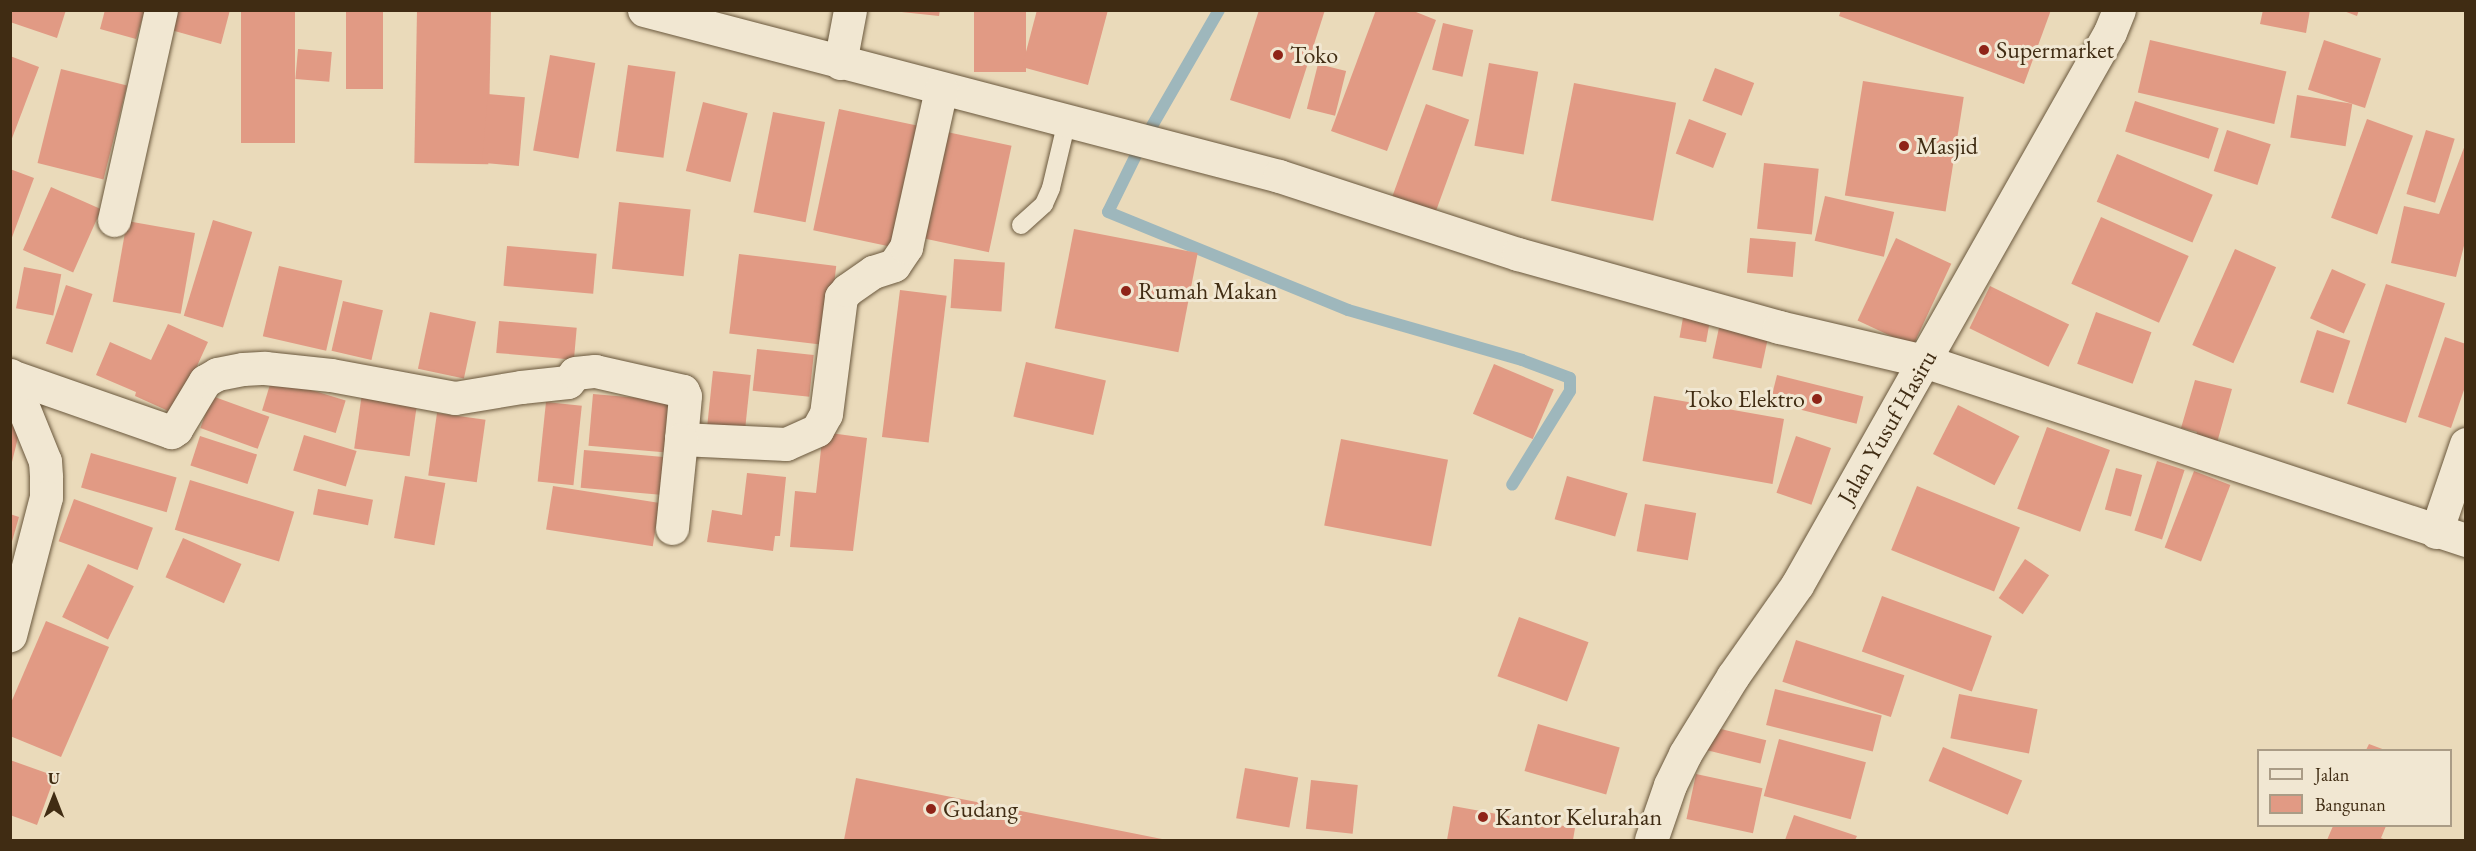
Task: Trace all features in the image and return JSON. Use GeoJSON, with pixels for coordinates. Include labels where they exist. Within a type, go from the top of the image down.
{"type":"FeatureCollection","features":[{"type":"Feature","properties":{"kind":"street"},"geometry":{"type":"LineString","coordinates":[[114,220],[162,10]]}},
{"type":"Feature","properties":{"kind":"street"},"geometry":{"type":"LineString","coordinates":[[644,10],[1279,176],[1518,254],[1779,327],[1924,361],[2451,536],[2466,444]]}},
{"type":"Feature","properties":{"kind":"street"},"geometry":{"type":"LineString","coordinates":[[840,63],[850,10]]}},
{"type":"Feature","properties":{"kind":"street","name":"Jalan Yusuf Hasiru"},"geometry":{"type":"LineString","coordinates":[[1651,840],[1670,785],[1685,754],[1733,676],[1797,585],[2110,32],[2119,10]]}},
{"type":"Feature","properties":{"kind":"street"},"geometry":{"type":"LineString","coordinates":[[681,440],[786,444],[817,430],[826,414],[841,297],[847,290],[873,272],[894,265],[906,247],[941,89]]}},
{"type":"Feature","properties":{"kind":"street"},"geometry":{"type":"LineString","coordinates":[[11,376],[171,432],[176,429],[205,381],[217,374],[243,369],[265,368],[331,375],[455,398],[568,382],[575,373],[595,371],[683,391],[685,396],[672,528]]}},
{"type":"Feature","properties":{"kind":"street"},"geometry":{"type":"LineString","coordinates":[[10,635],[46,497],[45,461],[11,376]]}},
{"type":"Feature","properties":{"kind":"lane"},"geometry":{"type":"LineString","coordinates":[[1021,225],[1044,204],[1051,188],[1067,120]]}},
{"type":"Feature","properties":{"kind":"building"},"geometry":{"type":"Polygon","coordinates":[[[10,10],[66,10],[57,38],[10,22],[10,10]]]}},
{"type":"Feature","properties":{"kind":"building"},"geometry":{"type":"Polygon","coordinates":[[[105,10],[145,10],[136,39],[100,29],[105,10]]]}},
{"type":"Feature","properties":{"kind":"building"},"geometry":{"type":"Polygon","coordinates":[[[177,10],[230,10],[221,44],[171,30],[177,10]]]}},
{"type":"Feature","properties":{"kind":"building"},"geometry":{"type":"Polygon","coordinates":[[[241,10],[295,10],[295,143],[241,143],[241,10]]]}},
{"type":"Feature","properties":{"kind":"building"},"geometry":{"type":"Polygon","coordinates":[[[346,10],[383,10],[383,89],[346,89],[346,10]]]}},
{"type":"Feature","properties":{"kind":"building"},"geometry":{"type":"Polygon","coordinates":[[[417,10],[491,11],[488,164],[414,163],[417,10]]]}},
{"type":"Feature","properties":{"kind":"building"},"geometry":{"type":"Polygon","coordinates":[[[883,10],[940,10],[939,16],[883,10]]]}},
{"type":"Feature","properties":{"kind":"building"},"geometry":{"type":"Polygon","coordinates":[[[974,10],[1026,10],[1026,72],[974,72],[974,10]]]}},
{"type":"Feature","properties":{"kind":"building"},"geometry":{"type":"Polygon","coordinates":[[[1037,10],[1108,10],[1088,85],[1022,67],[1037,10]]]}},
{"type":"Feature","properties":{"kind":"building","name":"Toko"},"geometry":{"type":"Polygon","coordinates":[[[1259,10],[1325,10],[1290,119],[1230,100],[1259,10]]]}},
{"type":"Feature","properties":{"kind":"building"},"geometry":{"type":"Polygon","coordinates":[[[1376,10],[1411,10],[1436,20],[1387,151],[1331,131],[1376,10]]]}},
{"type":"Feature","properties":{"kind":"building","name":"Supermarket"},"geometry":{"type":"Polygon","coordinates":[[[1841,10],[2051,10],[2024,84],[1839,16],[1841,10]]]}},
{"type":"Feature","properties":{"kind":"building"},"geometry":{"type":"Polygon","coordinates":[[[2263,10],[2310,10],[2306,33],[2260,24],[2263,10]]]}},
{"type":"Feature","properties":{"kind":"building"},"geometry":{"type":"Polygon","coordinates":[[[2341,10],[2359,10],[2357,16],[2341,10]]]}},
{"type":"Feature","properties":{"kind":"building"},"geometry":{"type":"Polygon","coordinates":[[[1443,23],[1473,30],[1462,77],[1432,70],[1443,23]]]}},
{"type":"Feature","properties":{"kind":"building"},"geometry":{"type":"Polygon","coordinates":[[[2150,40],[2286,71],[2274,124],[2138,93],[2150,40]]]}},
{"type":"Feature","properties":{"kind":"building"},"geometry":{"type":"Polygon","coordinates":[[[2324,40],[2381,59],[2365,108],[2308,89],[2324,40]]]}},
{"type":"Feature","properties":{"kind":"building"},"geometry":{"type":"Polygon","coordinates":[[[298,49],[332,52],[329,82],[295,79],[298,49]]]}},
{"type":"Feature","properties":{"kind":"building"},"geometry":{"type":"Polygon","coordinates":[[[550,55],[595,63],[578,159],[533,151],[550,55]]]}},
{"type":"Feature","properties":{"kind":"building"},"geometry":{"type":"Polygon","coordinates":[[[10,56],[39,67],[11,141],[10,141],[10,56]]]}},
{"type":"Feature","properties":{"kind":"building"},"geometry":{"type":"Polygon","coordinates":[[[1489,63],[1538,72],[1524,154],[1474,146],[1489,63]]]}},
{"type":"Feature","properties":{"kind":"building"},"geometry":{"type":"Polygon","coordinates":[[[1318,64],[1346,71],[1335,116],[1307,109],[1318,64]]]}},
{"type":"Feature","properties":{"kind":"building"},"geometry":{"type":"Polygon","coordinates":[[[628,65],[676,72],[663,158],[616,151],[628,65]]]}},
{"type":"Feature","properties":{"kind":"building"},"geometry":{"type":"Polygon","coordinates":[[[1715,68],[1754,83],[1742,116],[1702,101],[1715,68]]]}},
{"type":"Feature","properties":{"kind":"building"},"geometry":{"type":"Polygon","coordinates":[[[61,69],[127,85],[104,180],[38,163],[61,69]]]}},
{"type":"Feature","properties":{"kind":"building","name":"Masjid"},"geometry":{"type":"Polygon","coordinates":[[[1863,81],[1964,97],[1946,212],[1845,196],[1863,81]]]}},
{"type":"Feature","properties":{"kind":"building"},"geometry":{"type":"Polygon","coordinates":[[[1574,83],[1676,103],[1653,221],[1551,201],[1574,83]]]}},
{"type":"Feature","properties":{"kind":"building"},"geometry":{"type":"Polygon","coordinates":[[[488,94],[525,97],[519,166],[482,163],[488,94]]]}},
{"type":"Feature","properties":{"kind":"building"},"geometry":{"type":"Polygon","coordinates":[[[2297,95],[2352,104],[2346,146],[2290,137],[2297,95]]]}},
{"type":"Feature","properties":{"kind":"building"},"geometry":{"type":"Polygon","coordinates":[[[2135,101],[2219,128],[2209,159],[2125,131],[2135,101]]]}},
{"type":"Feature","properties":{"kind":"building"},"geometry":{"type":"Polygon","coordinates":[[[703,102],[748,113],[730,182],[686,171],[703,102]]]}},
{"type":"Feature","properties":{"kind":"building"},"geometry":{"type":"Polygon","coordinates":[[[1426,104],[1469,120],[1434,216],[1391,200],[1426,104]]]}},
{"type":"Feature","properties":{"kind":"building"},"geometry":{"type":"Polygon","coordinates":[[[839,109],[919,126],[893,247],[813,230],[839,109]]]}},
{"type":"Feature","properties":{"kind":"building"},"geometry":{"type":"Polygon","coordinates":[[[773,112],[825,122],[806,222],[754,212],[773,112]]]}},
{"type":"Feature","properties":{"kind":"building"},"geometry":{"type":"Polygon","coordinates":[[[1689,119],[1726,133],[1713,168],[1676,154],[1689,119]]]}},
{"type":"Feature","properties":{"kind":"building"},"geometry":{"type":"Polygon","coordinates":[[[2367,119],[2413,136],[2377,234],[2331,218],[2367,119]]]}},
{"type":"Feature","properties":{"kind":"building"},"geometry":{"type":"Polygon","coordinates":[[[2227,130],[2271,144],[2257,185],[2214,171],[2227,130]]]}},
{"type":"Feature","properties":{"kind":"building"},"geometry":{"type":"Polygon","coordinates":[[[2426,130],[2455,139],[2435,203],[2406,194],[2426,130]]]}},
{"type":"Feature","properties":{"kind":"building"},"geometry":{"type":"Polygon","coordinates":[[[947,132],[1012,146],[989,252],[924,239],[947,132]]]}},
{"type":"Feature","properties":{"kind":"building"},"geometry":{"type":"Polygon","coordinates":[[[2465,145],[2466,238],[2456,277],[2391,263],[2404,206],[2439,214],[2465,145]]]}},
{"type":"Feature","properties":{"kind":"building"},"geometry":{"type":"Polygon","coordinates":[[[2117,154],[2213,195],[2192,243],[2097,202],[2117,154]]]}},
{"type":"Feature","properties":{"kind":"building"},"geometry":{"type":"Polygon","coordinates":[[[1764,163],[1819,169],[1812,234],[1757,229],[1764,163]]]}},
{"type":"Feature","properties":{"kind":"building"},"geometry":{"type":"Polygon","coordinates":[[[10,169],[34,178],[11,240],[10,240],[10,169]]]}},
{"type":"Feature","properties":{"kind":"building"},"geometry":{"type":"Polygon","coordinates":[[[51,187],[101,209],[73,272],[23,250],[51,187]]]}},
{"type":"Feature","properties":{"kind":"building"},"geometry":{"type":"Polygon","coordinates":[[[1825,196],[1894,212],[1884,257],[1815,241],[1825,196]]]}},
{"type":"Feature","properties":{"kind":"building"},"geometry":{"type":"Polygon","coordinates":[[[619,202],[691,210],[684,276],[612,269],[619,202]]]}},
{"type":"Feature","properties":{"kind":"building"},"geometry":{"type":"Polygon","coordinates":[[[2101,217],[2189,256],[2159,323],[2071,284],[2101,217]]]}},
{"type":"Feature","properties":{"kind":"building"},"geometry":{"type":"Polygon","coordinates":[[[213,220],[252,232],[223,328],[184,316],[213,220]]]}},
{"type":"Feature","properties":{"kind":"building"},"geometry":{"type":"Polygon","coordinates":[[[127,221],[195,233],[181,314],[113,302],[127,221]]]}},
{"type":"Feature","properties":{"kind":"building","name":"Rumah Makan"},"geometry":{"type":"Polygon","coordinates":[[[1074,229],[1198,253],[1178,352],[1055,328],[1074,229]]]}},
{"type":"Feature","properties":{"kind":"building"},"geometry":{"type":"Polygon","coordinates":[[[1750,238],[1796,242],[1793,277],[1747,273],[1750,238]]]}},
{"type":"Feature","properties":{"kind":"building"},"geometry":{"type":"Polygon","coordinates":[[[1896,238],[1951,264],[1913,346],[1858,320],[1896,238]]]}},
{"type":"Feature","properties":{"kind":"building"},"geometry":{"type":"Polygon","coordinates":[[[507,246],[597,254],[593,294],[504,286],[507,246]]]}},
{"type":"Feature","properties":{"kind":"building"},"geometry":{"type":"Polygon","coordinates":[[[2235,249],[2276,267],[2233,363],[2192,345],[2235,249]]]}},
{"type":"Feature","properties":{"kind":"building"},"geometry":{"type":"Polygon","coordinates":[[[739,254],[836,266],[827,345],[729,333],[739,254]]]}},
{"type":"Feature","properties":{"kind":"building"},"geometry":{"type":"Polygon","coordinates":[[[954,259],[1005,263],[1001,311],[951,308],[954,259]]]}},
{"type":"Feature","properties":{"kind":"building"},"geometry":{"type":"Polygon","coordinates":[[[279,266],[342,281],[326,351],[263,336],[279,266]]]}},
{"type":"Feature","properties":{"kind":"building"},"geometry":{"type":"Polygon","coordinates":[[[24,267],[61,274],[53,315],[16,308],[24,267]]]}},
{"type":"Feature","properties":{"kind":"building"},"geometry":{"type":"Polygon","coordinates":[[[2332,269],[2366,284],[2344,333],[2310,318],[2332,269]]]}},
{"type":"Feature","properties":{"kind":"building"},"geometry":{"type":"Polygon","coordinates":[[[2386,284],[2445,303],[2406,423],[2347,404],[2386,284]]]}},
{"type":"Feature","properties":{"kind":"building"},"geometry":{"type":"Polygon","coordinates":[[[66,285],[92,294],[72,353],[46,344],[66,285]]]}},
{"type":"Feature","properties":{"kind":"building"},"geometry":{"type":"Polygon","coordinates":[[[1990,286],[2069,325],[2048,367],[1969,328],[1990,286]]]}},
{"type":"Feature","properties":{"kind":"building"},"geometry":{"type":"Polygon","coordinates":[[[900,290],[947,296],[929,443],[882,437],[900,290]]]}},
{"type":"Feature","properties":{"kind":"building"},"geometry":{"type":"Polygon","coordinates":[[[343,301],[383,310],[371,360],[332,351],[343,301]]]}},
{"type":"Feature","properties":{"kind":"building"},"geometry":{"type":"Polygon","coordinates":[[[430,312],[476,322],[464,379],[418,369],[430,312]]]}},
{"type":"Feature","properties":{"kind":"building"},"geometry":{"type":"Polygon","coordinates":[[[1684,312],[1711,317],[1706,342],[1679,338],[1684,312]]]}},
{"type":"Feature","properties":{"kind":"building"},"geometry":{"type":"Polygon","coordinates":[[[2096,312],[2151,332],[2133,384],[2077,364],[2096,312]]]}},
{"type":"Feature","properties":{"kind":"building"},"geometry":{"type":"Polygon","coordinates":[[[499,321],[577,328],[574,360],[496,353],[499,321]]]}},
{"type":"Feature","properties":{"kind":"building"},"geometry":{"type":"Polygon","coordinates":[[[1720,323],[1769,333],[1761,369],[1713,358],[1720,323]]]}},
{"type":"Feature","properties":{"kind":"building"},"geometry":{"type":"Polygon","coordinates":[[[168,324],[208,342],[175,414],[135,396],[136,392],[96,375],[110,342],[151,360],[168,324]]]}},
{"type":"Feature","properties":{"kind":"building"},"geometry":{"type":"Polygon","coordinates":[[[2317,330],[2350,341],[2333,393],[2300,382],[2317,330]]]}},
{"type":"Feature","properties":{"kind":"building"},"geometry":{"type":"Polygon","coordinates":[[[2445,337],[2466,344],[2466,384],[2451,428],[2418,417],[2445,337]]]}},
{"type":"Feature","properties":{"kind":"building"},"geometry":{"type":"Polygon","coordinates":[[[757,349],[814,355],[809,397],[753,391],[757,349]]]}},
{"type":"Feature","properties":{"kind":"building"},"geometry":{"type":"Polygon","coordinates":[[[1026,362],[1106,380],[1093,435],[1013,417],[1026,362]]]}},
{"type":"Feature","properties":{"kind":"building"},"geometry":{"type":"Polygon","coordinates":[[[1494,364],[1554,389],[1533,439],[1473,414],[1494,364]]]}},
{"type":"Feature","properties":{"kind":"building"},"geometry":{"type":"Polygon","coordinates":[[[713,371],[751,375],[745,432],[707,428],[713,371]]]}},
{"type":"Feature","properties":{"kind":"building","name":"Toko Elektro"},"geometry":{"type":"Polygon","coordinates":[[[1777,375],[1863,397],[1857,424],[1770,402],[1777,375]]]}},
{"type":"Feature","properties":{"kind":"building"},"geometry":{"type":"Polygon","coordinates":[[[272,378],[346,401],[336,433],[262,411],[272,378]]]}},
{"type":"Feature","properties":{"kind":"building"},"geometry":{"type":"Polygon","coordinates":[[[2195,380],[2232,389],[2215,450],[2194,443],[2197,432],[2181,428],[2195,380]]]}},
{"type":"Feature","properties":{"kind":"building"},"geometry":{"type":"Polygon","coordinates":[[[362,393],[417,401],[410,456],[354,448],[362,393]]]}},
{"type":"Feature","properties":{"kind":"building"},"geometry":{"type":"Polygon","coordinates":[[[593,394],[677,401],[672,453],[588,446],[593,394]]]}},
{"type":"Feature","properties":{"kind":"building"},"geometry":{"type":"Polygon","coordinates":[[[212,396],[269,417],[258,449],[200,428],[212,396]]]}},
{"type":"Feature","properties":{"kind":"building"},"geometry":{"type":"Polygon","coordinates":[[[1654,396],[1784,419],[1773,484],[1643,461],[1654,396]]]}},
{"type":"Feature","properties":{"kind":"building"},"geometry":{"type":"Polygon","coordinates":[[[546,402],[582,406],[573,485],[538,482],[546,402]]]}},
{"type":"Feature","properties":{"kind":"building"},"geometry":{"type":"Polygon","coordinates":[[[1958,405],[2019,436],[1995,485],[1933,454],[1958,405]]]}},
{"type":"Feature","properties":{"kind":"building"},"geometry":{"type":"Polygon","coordinates":[[[10,410],[24,413],[11,466],[10,466],[10,410]]]}},
{"type":"Feature","properties":{"kind":"building"},"geometry":{"type":"Polygon","coordinates":[[[437,413],[486,420],[477,482],[428,475],[437,413]]]}},
{"type":"Feature","properties":{"kind":"building"},"geometry":{"type":"Polygon","coordinates":[[[2047,427],[2110,450],[2080,532],[2017,509],[2047,427]]]}},
{"type":"Feature","properties":{"kind":"building"},"geometry":{"type":"Polygon","coordinates":[[[823,432],[867,438],[853,551],[790,547],[795,491],[816,493],[823,432]]]}},
{"type":"Feature","properties":{"kind":"building"},"geometry":{"type":"Polygon","coordinates":[[[304,435],[357,451],[346,486],[293,470],[304,435]]]}},
{"type":"Feature","properties":{"kind":"building"},"geometry":{"type":"Polygon","coordinates":[[[200,436],[257,455],[247,484],[190,465],[200,436]]]}},
{"type":"Feature","properties":{"kind":"building"},"geometry":{"type":"Polygon","coordinates":[[[1796,436],[1831,448],[1811,505],[1776,493],[1796,436]]]}},
{"type":"Feature","properties":{"kind":"building"},"geometry":{"type":"Polygon","coordinates":[[[1341,439],[1448,460],[1431,546],[1324,525],[1341,439]]]}},
{"type":"Feature","properties":{"kind":"building"},"geometry":{"type":"Polygon","coordinates":[[[584,450],[678,458],[674,496],[581,488],[584,450]]]}},
{"type":"Feature","properties":{"kind":"building"},"geometry":{"type":"Polygon","coordinates":[[[91,453],[177,478],[167,512],[81,488],[91,453]]]}},
{"type":"Feature","properties":{"kind":"building"},"geometry":{"type":"Polygon","coordinates":[[[2157,461],[2185,470],[2162,539],[2134,530],[2157,461]]]}},
{"type":"Feature","properties":{"kind":"building"},"geometry":{"type":"Polygon","coordinates":[[[2116,468],[2142,475],[2131,517],[2105,510],[2116,468]]]}},
{"type":"Feature","properties":{"kind":"building"},"geometry":{"type":"Polygon","coordinates":[[[2194,471],[2230,485],[2201,562],[2165,548],[2194,471]]]}},
{"type":"Feature","properties":{"kind":"building"},"geometry":{"type":"Polygon","coordinates":[[[747,473],[786,477],[780,536],[775,536],[773,551],[707,542],[712,510],[742,515],[747,473]]]}},
{"type":"Feature","properties":{"kind":"building"},"geometry":{"type":"Polygon","coordinates":[[[405,476],[445,483],[434,545],[394,538],[405,476]]]}},
{"type":"Feature","properties":{"kind":"building"},"geometry":{"type":"Polygon","coordinates":[[[1567,476],[1628,493],[1615,537],[1555,519],[1567,476]]]}},
{"type":"Feature","properties":{"kind":"building"},"geometry":{"type":"Polygon","coordinates":[[[190,480],[294,512],[279,562],[175,530],[190,480]]]}},
{"type":"Feature","properties":{"kind":"building"},"geometry":{"type":"Polygon","coordinates":[[[553,486],[660,503],[653,546],[546,529],[553,486]]]}},
{"type":"Feature","properties":{"kind":"building"},"geometry":{"type":"Polygon","coordinates":[[[1917,486],[2020,528],[1994,592],[1891,550],[1917,486]]]}},
{"type":"Feature","properties":{"kind":"building"},"geometry":{"type":"Polygon","coordinates":[[[318,489],[373,500],[368,525],[313,515],[318,489]]]}},
{"type":"Feature","properties":{"kind":"building"},"geometry":{"type":"Polygon","coordinates":[[[74,499],[153,528],[138,570],[59,541],[74,499]]]}},
{"type":"Feature","properties":{"kind":"building"},"geometry":{"type":"Polygon","coordinates":[[[1645,504],[1696,513],[1688,560],[1637,551],[1645,504]]]}},
{"type":"Feature","properties":{"kind":"building"},"geometry":{"type":"Polygon","coordinates":[[[10,514],[19,517],[11,545],[10,545],[10,514]]]}},
{"type":"Feature","properties":{"kind":"building"},"geometry":{"type":"Polygon","coordinates":[[[183,538],[241,564],[224,603],[166,577],[183,538]]]}},
{"type":"Feature","properties":{"kind":"building"},"geometry":{"type":"Polygon","coordinates":[[[2025,559],[2049,575],[2023,614],[1999,598],[2025,559]]]}},
{"type":"Feature","properties":{"kind":"building"},"geometry":{"type":"Polygon","coordinates":[[[88,564],[134,586],[108,639],[62,617],[88,564]]]}},
{"type":"Feature","properties":{"kind":"building"},"geometry":{"type":"Polygon","coordinates":[[[1882,596],[1992,636],[1972,691],[1862,651],[1882,596]]]}},
{"type":"Feature","properties":{"kind":"building"},"geometry":{"type":"Polygon","coordinates":[[[1519,617],[1589,642],[1567,702],[1497,676],[1519,617]]]}},
{"type":"Feature","properties":{"kind":"building"},"geometry":{"type":"Polygon","coordinates":[[[46,621],[109,647],[61,757],[10,736],[10,705],[46,621]]]}},
{"type":"Feature","properties":{"kind":"building"},"geometry":{"type":"Polygon","coordinates":[[[1796,640],[1904,675],[1891,717],[1782,682],[1796,640]]]}},
{"type":"Feature","properties":{"kind":"building"},"geometry":{"type":"Polygon","coordinates":[[[1775,689],[1882,716],[1873,752],[1766,725],[1775,689]]]}},
{"type":"Feature","properties":{"kind":"building"},"geometry":{"type":"Polygon","coordinates":[[[1959,694],[2038,709],[2029,753],[1950,738],[1959,694]]]}},
{"type":"Feature","properties":{"kind":"building"},"geometry":{"type":"Polygon","coordinates":[[[1538,724],[1620,747],[1606,795],[1524,771],[1538,724]]]}},
{"type":"Feature","properties":{"kind":"building"},"geometry":{"type":"Polygon","coordinates":[[[1709,726],[1766,740],[1760,764],[1703,749],[1709,726]]]}},
{"type":"Feature","properties":{"kind":"building"},"geometry":{"type":"Polygon","coordinates":[[[1779,739],[1866,762],[1851,819],[1764,796],[1779,739]]]}},
{"type":"Feature","properties":{"kind":"building"},"geometry":{"type":"Polygon","coordinates":[[[2369,744],[2382,749],[2366,749],[2369,744]]]}},
{"type":"Feature","properties":{"kind":"building"},"geometry":{"type":"Polygon","coordinates":[[[1943,747],[2022,781],[2008,815],[1929,781],[1943,747]]]}},
{"type":"Feature","properties":{"kind":"building"},"geometry":{"type":"Polygon","coordinates":[[[10,760],[55,776],[37,825],[10,815],[10,760]]]}},
{"type":"Feature","properties":{"kind":"building"},"geometry":{"type":"Polygon","coordinates":[[[1245,768],[1298,777],[1289,828],[1236,818],[1245,768]]]}},
{"type":"Feature","properties":{"kind":"building"},"geometry":{"type":"Polygon","coordinates":[[[1696,774],[1763,788],[1753,833],[1686,819],[1696,774]]]}},
{"type":"Feature","properties":{"kind":"building","name":"Gudang"},"geometry":{"type":"Polygon","coordinates":[[[856,778],[1162,839],[1162,840],[844,840],[856,778]]]}},
{"type":"Feature","properties":{"kind":"building"},"geometry":{"type":"Polygon","coordinates":[[[1311,780],[1358,785],[1353,834],[1306,829],[1311,780]]]}},
{"type":"Feature","properties":{"kind":"building","name":"Kantor Kelurahan"},"geometry":{"type":"Polygon","coordinates":[[[1453,806],[1575,828],[1573,840],[1447,840],[1453,806]]]}},
{"type":"Feature","properties":{"kind":"building"},"geometry":{"type":"Polygon","coordinates":[[[1794,815],[1857,836],[1855,840],[1785,840],[1794,815]]]}},
{"type":"Feature","properties":{"kind":"building"},"geometry":{"type":"Polygon","coordinates":[[[2333,827],[2386,827],[2381,838],[2386,840],[2327,840],[2333,827]]]}},
{"type":"Feature","properties":{"kind":"waterway"},"geometry":{"type":"LineString","coordinates":[[1219,10],[1140,147],[1108,212],[1348,310],[1522,360],[1570,378],[1570,391],[1512,485]]}},
{"type":"Feature","properties":{"kind":"place","name":"Supermarket"},"geometry":{"type":"Point","coordinates":[1984,50]}},
{"type":"Feature","properties":{"kind":"place","name":"Toko"},"geometry":{"type":"Point","coordinates":[1278,55]}},
{"type":"Feature","properties":{"kind":"place","name":"Masjid"},"geometry":{"type":"Point","coordinates":[1904,146]}},
{"type":"Feature","properties":{"kind":"place","name":"Rumah Makan"},"geometry":{"type":"Point","coordinates":[1126,291]}},
{"type":"Feature","properties":{"kind":"place","name":"Toko Elektro"},"geometry":{"type":"Point","coordinates":[1817,399]}},
{"type":"Feature","properties":{"kind":"place","name":"Gudang"},"geometry":{"type":"Point","coordinates":[931,809]}},
{"type":"Feature","properties":{"kind":"place","name":"Kantor Kelurahan"},"geometry":{"type":"Point","coordinates":[1483,817]}}]}
